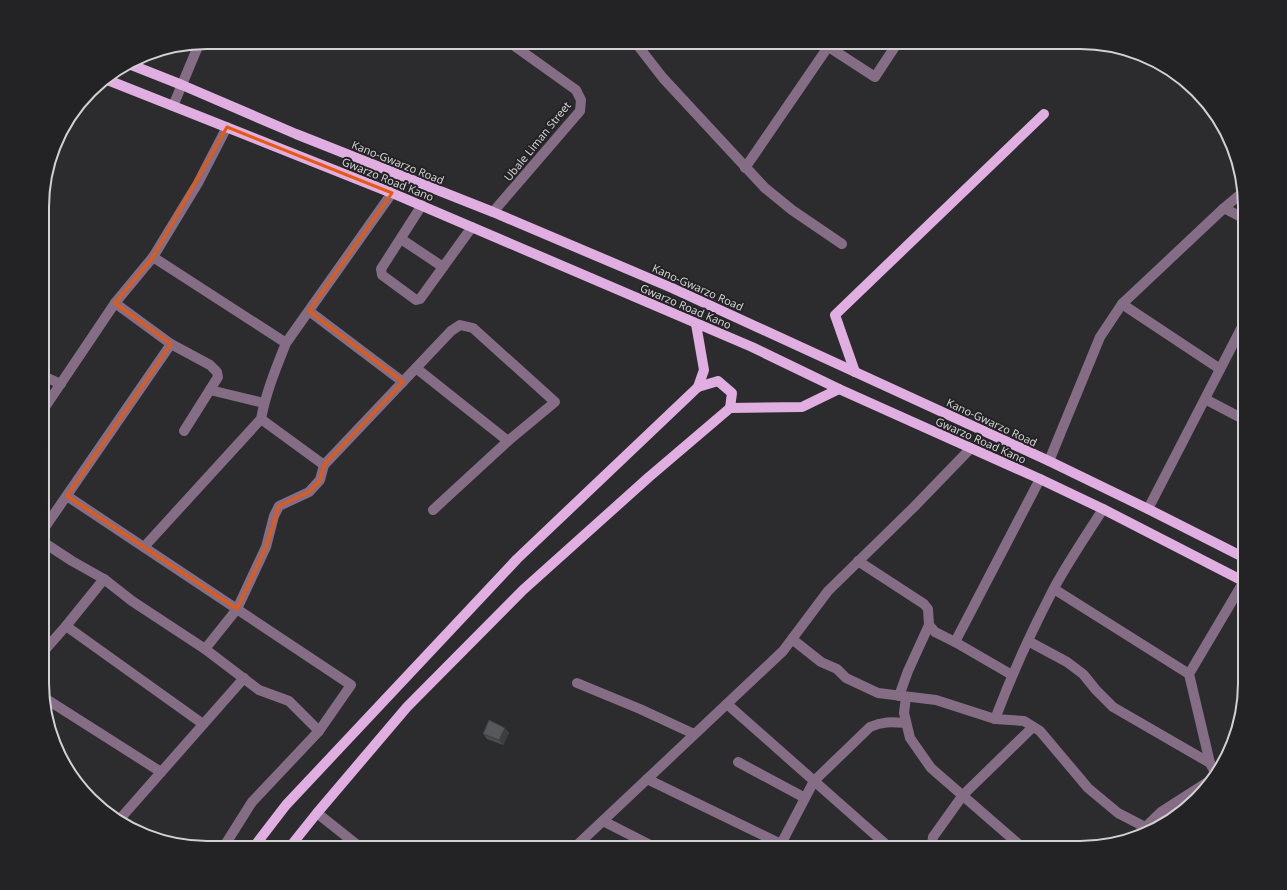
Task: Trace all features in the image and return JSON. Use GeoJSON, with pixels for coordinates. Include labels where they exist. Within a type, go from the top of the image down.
{"type":"FeatureCollection","features":[{"type":"Feature","properties":{"kind":"main road","name":"Kano-Gwarzo Road"},"geometry":{"type":"LineString","coordinates":[[135,66],[296,134],[493,212],[672,288],[1049,461],[1238,554]]}},
{"type":"Feature","properties":{"kind":"main road","name":"Gwarzo Road Kano"},"geometry":{"type":"LineString","coordinates":[[112,82],[392,193],[752,347],[839,389],[1040,479],[1103,509],[1238,579]]}},
{"type":"Feature","properties":{"kind":"main road"},"geometry":{"type":"LineString","coordinates":[[855,372],[835,315],[1044,114]]}},
{"type":"Feature","properties":{"kind":"main road"},"geometry":{"type":"LineString","coordinates":[[258,841],[286,805],[517,560],[698,387],[704,370],[696,324]]}},
{"type":"Feature","properties":{"kind":"main road"},"geometry":{"type":"LineString","coordinates":[[698,387],[718,381],[732,393],[730,408]]}},
{"type":"Feature","properties":{"kind":"main road"},"geometry":{"type":"LineString","coordinates":[[294,841],[316,813],[408,707],[523,590],[649,477],[730,408],[802,407],[839,389]]}},
{"type":"Feature","properties":{"kind":"street"},"geometry":{"type":"LineString","coordinates":[[173,106],[197,49]]}},
{"type":"Feature","properties":{"kind":"street","name":"Ubale Liman Street"},"geometry":{"type":"LineString","coordinates":[[493,212],[580,111],[581,100],[576,90],[519,49]]}},
{"type":"Feature","properties":{"kind":"street"},"geometry":{"type":"LineString","coordinates":[[640,49],[663,78],[765,188],[792,210],[842,244]]}},
{"type":"Feature","properties":{"kind":"street"},"geometry":{"type":"LineString","coordinates":[[746,168],[822,49]]}},
{"type":"Feature","properties":{"kind":"street"},"geometry":{"type":"LineString","coordinates":[[833,49],[875,77],[893,49]]}},
{"type":"Feature","properties":{"kind":"street"},"geometry":{"type":"LineString","coordinates":[[49,401],[115,303],[153,258],[198,183],[227,127]]}},
{"type":"Feature","properties":{"kind":"street"},"geometry":{"type":"LineString","coordinates":[[144,547],[261,419],[264,403],[277,364],[286,343],[392,193]]}},
{"type":"Feature","properties":{"kind":"street"},"geometry":{"type":"LineString","coordinates":[[1049,461],[1100,337],[1122,304],[1224,208],[1238,197]]}},
{"type":"Feature","properties":{"kind":"street"},"geometry":{"type":"LineString","coordinates":[[422,206],[381,269],[382,275],[416,300],[420,299],[472,227]]}},
{"type":"Feature","properties":{"kind":"street"},"geometry":{"type":"LineString","coordinates":[[1224,208],[1238,215]]}},
{"type":"Feature","properties":{"kind":"street"},"geometry":{"type":"LineString","coordinates":[[401,239],[443,267]]}},
{"type":"Feature","properties":{"kind":"street"},"geometry":{"type":"LineString","coordinates":[[153,258],[286,343]]}},
{"type":"Feature","properties":{"kind":"street"},"geometry":{"type":"LineString","coordinates":[[115,303],[171,344],[214,368],[217,372],[218,377],[184,431]]}},
{"type":"Feature","properties":{"kind":"street"},"geometry":{"type":"LineString","coordinates":[[1122,304],[1220,369]]}},
{"type":"Feature","properties":{"kind":"street"},"geometry":{"type":"LineString","coordinates":[[309,311],[403,382]]}},
{"type":"Feature","properties":{"kind":"street"},"geometry":{"type":"LineString","coordinates":[[205,649],[237,609],[266,547],[274,516],[279,506],[309,492],[320,480],[324,465],[451,331],[460,325],[473,328],[555,402],[508,442],[433,510]]}},
{"type":"Feature","properties":{"kind":"street"},"geometry":{"type":"LineString","coordinates":[[1148,509],[1238,334]]}},
{"type":"Feature","properties":{"kind":"street"},"geometry":{"type":"LineString","coordinates":[[49,521],[171,344]]}},
{"type":"Feature","properties":{"kind":"street"},"geometry":{"type":"LineString","coordinates":[[416,368],[508,442]]}},
{"type":"Feature","properties":{"kind":"street"},"geometry":{"type":"LineString","coordinates":[[49,379],[61,384]]}},
{"type":"Feature","properties":{"kind":"street"},"geometry":{"type":"LineString","coordinates":[[210,390],[264,403]]}},
{"type":"Feature","properties":{"kind":"street"},"geometry":{"type":"LineString","coordinates":[[1204,399],[1238,416]]}},
{"type":"Feature","properties":{"kind":"street"},"geometry":{"type":"LineString","coordinates":[[261,419],[324,465]]}},
{"type":"Feature","properties":{"kind":"street"},"geometry":{"type":"LineString","coordinates":[[582,841],[783,651],[828,591],[971,448]]}},
{"type":"Feature","properties":{"kind":"street"},"geometry":{"type":"LineString","coordinates":[[955,642],[1040,479]]}},
{"type":"Feature","properties":{"kind":"street"},"geometry":{"type":"LineString","coordinates":[[66,496],[351,685],[319,731],[252,802],[227,841]]}},
{"type":"Feature","properties":{"kind":"street"},"geometry":{"type":"LineString","coordinates":[[996,719],[1012,674],[1054,589],[1103,509]]}},
{"type":"Feature","properties":{"kind":"street"},"geometry":{"type":"LineString","coordinates":[[49,546],[104,579],[132,601],[205,649],[259,690],[288,701],[319,731]]}},
{"type":"Feature","properties":{"kind":"street"},"geometry":{"type":"LineString","coordinates":[[858,561],[924,604],[928,610],[929,625],[908,671],[903,697],[904,713],[910,738],[931,768],[1016,841]]}},
{"type":"Feature","properties":{"kind":"street"},"geometry":{"type":"LineString","coordinates":[[49,645],[104,579]]}},
{"type":"Feature","properties":{"kind":"street"},"geometry":{"type":"LineString","coordinates":[[1054,589],[1189,674]]}},
{"type":"Feature","properties":{"kind":"street"},"geometry":{"type":"LineString","coordinates":[[1213,768],[1210,763],[1189,674],[1238,592]]}},
{"type":"Feature","properties":{"kind":"street"},"geometry":{"type":"LineString","coordinates":[[929,625],[935,632],[1012,674]]}},
{"type":"Feature","properties":{"kind":"street"},"geometry":{"type":"LineString","coordinates":[[66,626],[203,724]]}},
{"type":"Feature","properties":{"kind":"street"},"geometry":{"type":"LineString","coordinates":[[792,639],[821,662],[837,669],[846,678],[878,693],[936,700],[996,719],[1024,721],[1040,731],[1088,788],[1118,813],[1142,828]]}},
{"type":"Feature","properties":{"kind":"street"},"geometry":{"type":"LineString","coordinates":[[1028,641],[1067,662],[1083,674],[1096,690],[1114,706],[1210,763]]}},
{"type":"Feature","properties":{"kind":"street"},"geometry":{"type":"LineString","coordinates":[[122,816],[244,678]]}},
{"type":"Feature","properties":{"kind":"street"},"geometry":{"type":"LineString","coordinates":[[577,683],[640,708],[694,734]]}},
{"type":"Feature","properties":{"kind":"street"},"geometry":{"type":"LineString","coordinates":[[50,702],[161,772]]}},
{"type":"Feature","properties":{"kind":"street"},"geometry":{"type":"LineString","coordinates":[[727,704],[882,841]]}},
{"type":"Feature","properties":{"kind":"street"},"geometry":{"type":"LineString","coordinates":[[786,841],[814,781],[870,727],[888,721],[906,723]]}},
{"type":"Feature","properties":{"kind":"street"},"geometry":{"type":"LineString","coordinates":[[932,841],[933,837],[963,795],[1033,727]]}},
{"type":"Feature","properties":{"kind":"street"},"geometry":{"type":"LineString","coordinates":[[738,762],[805,798]]}},
{"type":"Feature","properties":{"kind":"street"},"geometry":{"type":"LineString","coordinates":[[647,779],[774,841]]}},
{"type":"Feature","properties":{"kind":"street"},"geometry":{"type":"LineString","coordinates":[[1149,825],[1161,812],[1198,788]]}},
{"type":"Feature","properties":{"kind":"street"},"geometry":{"type":"LineString","coordinates":[[316,813],[352,841]]}},
{"type":"Feature","properties":{"kind":"street"},"geometry":{"type":"LineString","coordinates":[[603,821],[642,841]]}},
{"type":"Feature","properties":{"kind":"highlighted area"},"geometry":{"type":"Polygon","coordinates":[[[227,127],[392,193],[309,311],[403,382],[324,465],[320,480],[309,492],[279,506],[266,547],[237,609],[67,496],[171,344],[115,303],[153,257],[227,127]]]}},
{"type":"Feature","properties":{"kind":"building"},"geometry":{"type":"Polygon","coordinates":[[[489,720],[505,728],[499,740],[483,734],[489,720]]]}}]}
